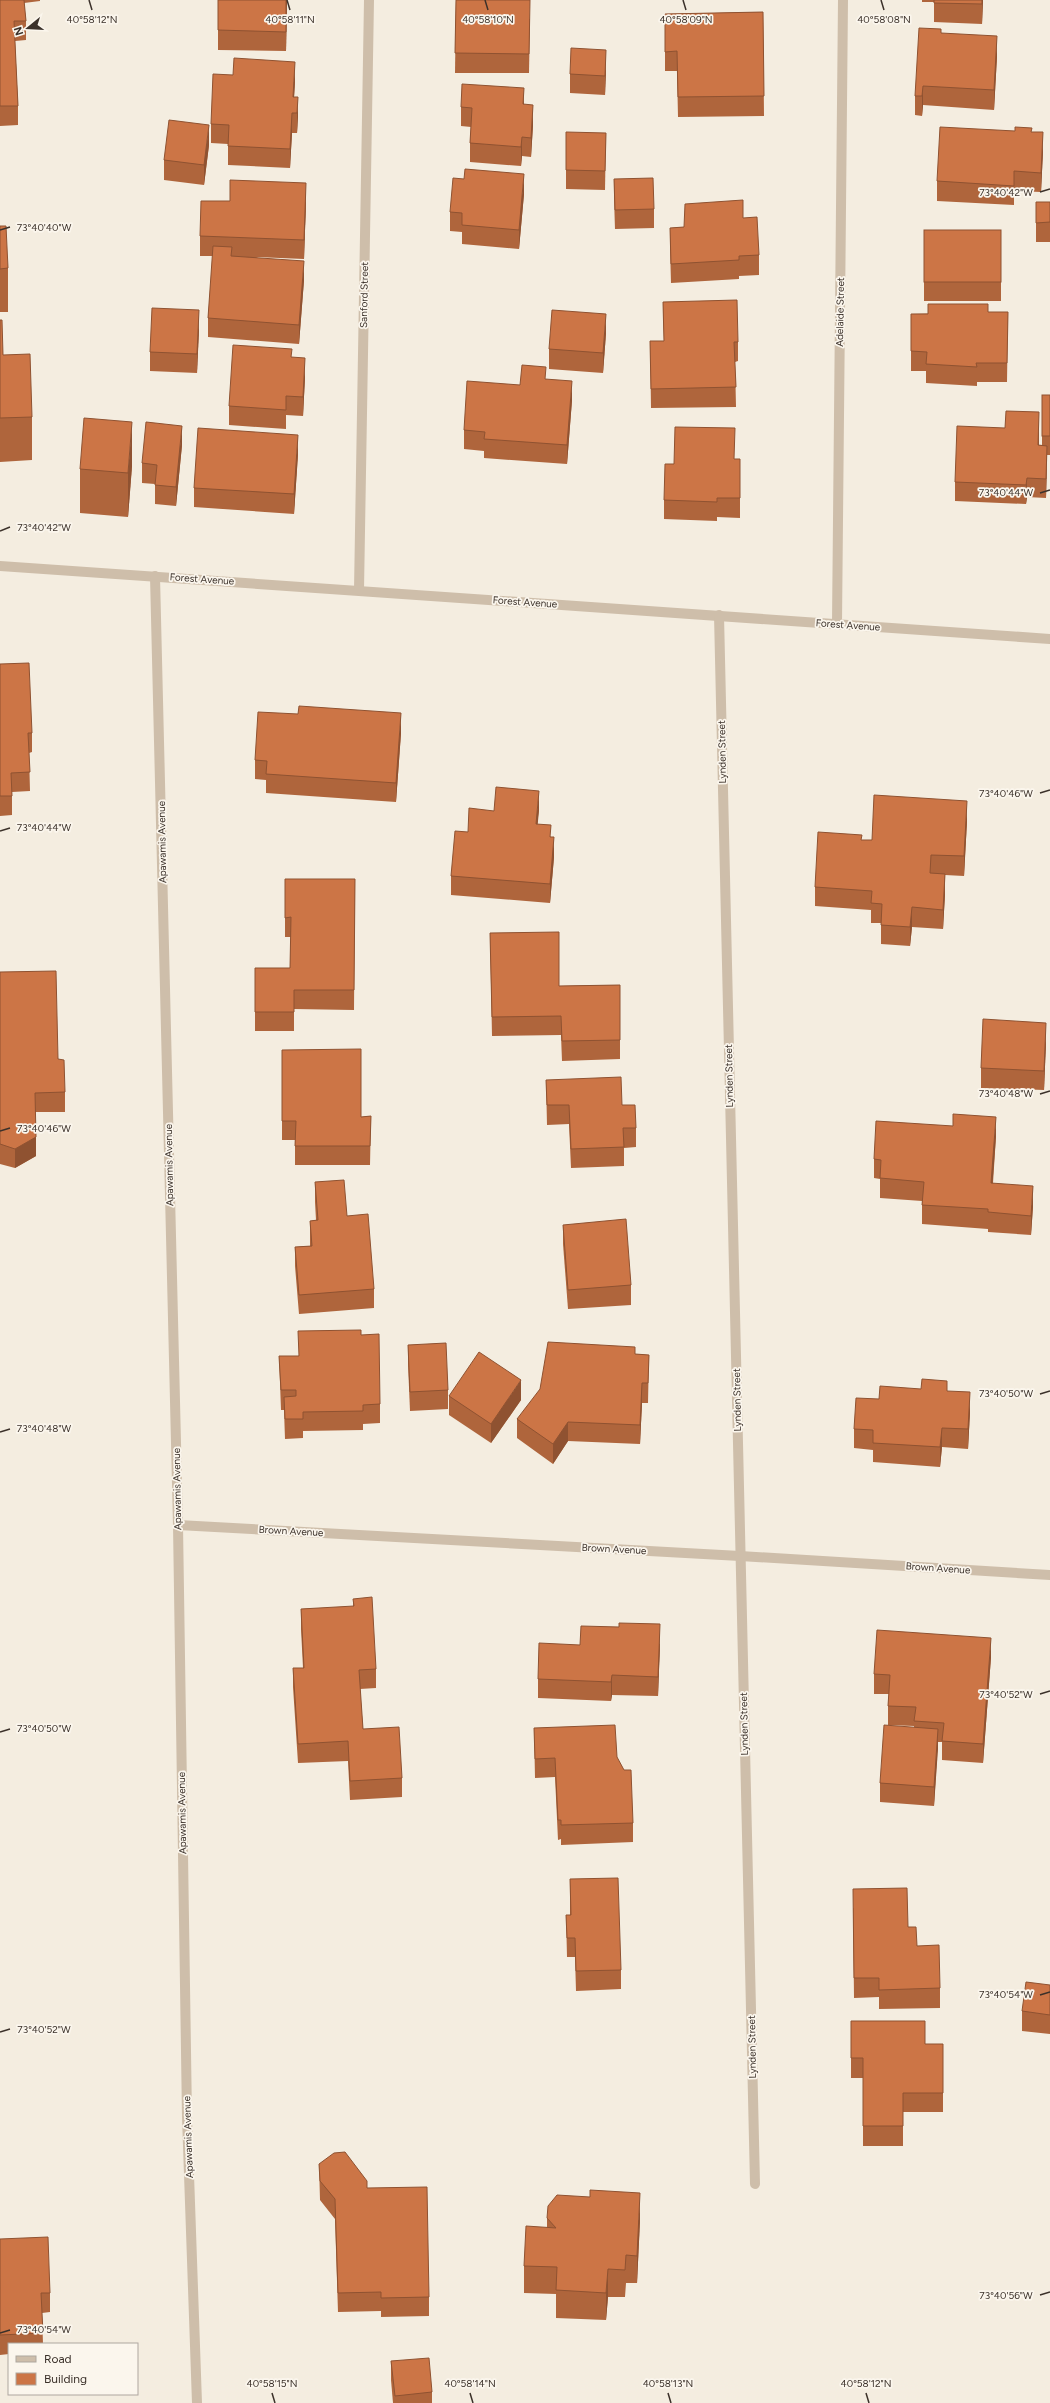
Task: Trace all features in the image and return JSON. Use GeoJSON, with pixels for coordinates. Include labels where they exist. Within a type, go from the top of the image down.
{"type":"FeatureCollection","features":[{"type":"Feature","properties":{"kind":"street","name":"Sanford Street"},"geometry":{"type":"LineString","coordinates":[[359,590],[369,0]]}},
{"type":"Feature","properties":{"kind":"street","name":"Adelaide Street"},"geometry":{"type":"LineString","coordinates":[[837,624],[843,0]]}},
{"type":"Feature","properties":{"kind":"street","name":"Forest Avenue"},"geometry":{"type":"LineString","coordinates":[[0,566],[1050,639]]}},
{"type":"Feature","properties":{"kind":"street","name":"Apawamis Avenue"},"geometry":{"type":"LineString","coordinates":[[155,576],[178,1525],[187,2117],[197,2403]]}},
{"type":"Feature","properties":{"kind":"street","name":"Lynden Street"},"geometry":{"type":"LineString","coordinates":[[719,615],[755,2184]]}},
{"type":"Feature","properties":{"kind":"street","name":"Brown Avenue"},"geometry":{"type":"LineString","coordinates":[[178,1525],[740,1556],[1050,1576]]}},
{"type":"Feature","properties":{"kind":"building"},"geometry":{"type":"Polygon","coordinates":[[[0,0],[24,0],[26,21],[14,21],[18,106],[0,106],[0,0]]]}},
{"type":"Feature","properties":{"kind":"building"},"geometry":{"type":"Polygon","coordinates":[[[218,0],[286,0],[286,32],[218,30],[218,0]]]}},
{"type":"Feature","properties":{"kind":"building"},"geometry":{"type":"Polygon","coordinates":[[[456,0],[530,0],[529,54],[455,53],[456,0]]]}},
{"type":"Feature","properties":{"kind":"building"},"geometry":{"type":"Polygon","coordinates":[[[934,0],[982,0],[982,4],[934,3],[934,0]]]}},
{"type":"Feature","properties":{"kind":"building"},"geometry":{"type":"Polygon","coordinates":[[[763,12],[764,96],[678,97],[677,51],[665,52],[665,14],[763,12]]]}},
{"type":"Feature","properties":{"kind":"building"},"geometry":{"type":"Polygon","coordinates":[[[919,28],[941,29],[941,33],[997,36],[994,90],[923,86],[922,96],[915,96],[919,28]]]}},
{"type":"Feature","properties":{"kind":"building"},"geometry":{"type":"Polygon","coordinates":[[[571,48],[606,50],[605,76],[570,74],[571,48]]]}},
{"type":"Feature","properties":{"kind":"building"},"geometry":{"type":"Polygon","coordinates":[[[234,58],[295,62],[293,97],[298,97],[297,113],[292,113],[290,149],[228,146],[229,125],[211,124],[213,74],[233,75],[234,58]]]}},
{"type":"Feature","properties":{"kind":"building"},"geometry":{"type":"Polygon","coordinates":[[[462,84],[524,88],[523,104],[533,105],[531,138],[522,137],[521,147],[470,143],[472,108],[461,107],[462,84]]]}},
{"type":"Feature","properties":{"kind":"building"},"geometry":{"type":"Polygon","coordinates":[[[169,120],[209,125],[204,165],[164,160],[169,120]]]}},
{"type":"Feature","properties":{"kind":"building"},"geometry":{"type":"Polygon","coordinates":[[[940,127],[1015,131],[1015,127],[1032,128],[1031,132],[1043,132],[1041,173],[1014,171],[1014,186],[937,181],[940,127]]]}},
{"type":"Feature","properties":{"kind":"building"},"geometry":{"type":"Polygon","coordinates":[[[566,132],[606,133],[605,171],[566,170],[566,132]]]}},
{"type":"Feature","properties":{"kind":"building"},"geometry":{"type":"Polygon","coordinates":[[[465,169],[524,174],[519,230],[462,225],[462,213],[450,212],[453,178],[464,179],[465,169]]]}},
{"type":"Feature","properties":{"kind":"building"},"geometry":{"type":"Polygon","coordinates":[[[653,178],[654,209],[615,210],[614,179],[653,178]]]}},
{"type":"Feature","properties":{"kind":"building"},"geometry":{"type":"Polygon","coordinates":[[[230,180],[306,183],[304,240],[200,236],[201,201],[230,201],[230,180]]]}},
{"type":"Feature","properties":{"kind":"building"},"geometry":{"type":"Polygon","coordinates":[[[743,200],[743,218],[757,217],[759,255],[739,256],[739,260],[671,264],[670,228],[684,227],[685,204],[743,200]]]}},
{"type":"Feature","properties":{"kind":"building"},"geometry":{"type":"Polygon","coordinates":[[[1036,202],[1050,202],[1050,222],[1036,223],[1036,202]]]}},
{"type":"Feature","properties":{"kind":"building"},"geometry":{"type":"Polygon","coordinates":[[[0,226],[6,226],[8,268],[0,269],[0,226]]]}},
{"type":"Feature","properties":{"kind":"building"},"geometry":{"type":"Polygon","coordinates":[[[924,230],[1001,230],[1001,282],[924,282],[924,230]]]}},
{"type":"Feature","properties":{"kind":"building"},"geometry":{"type":"Polygon","coordinates":[[[213,246],[232,247],[231,256],[304,261],[299,325],[208,318],[213,246]]]}},
{"type":"Feature","properties":{"kind":"building"},"geometry":{"type":"Polygon","coordinates":[[[737,300],[738,342],[734,342],[736,387],[651,389],[650,341],[664,341],[663,302],[737,300]]]}},
{"type":"Feature","properties":{"kind":"building"},"geometry":{"type":"Polygon","coordinates":[[[928,304],[988,304],[988,312],[1008,312],[1007,363],[976,363],[977,367],[926,364],[927,352],[911,351],[911,314],[928,314],[928,304]]]}},
{"type":"Feature","properties":{"kind":"building"},"geometry":{"type":"Polygon","coordinates":[[[152,308],[199,310],[197,354],[150,352],[152,308]]]}},
{"type":"Feature","properties":{"kind":"building"},"geometry":{"type":"Polygon","coordinates":[[[552,310],[606,314],[603,353],[549,349],[552,310]]]}},
{"type":"Feature","properties":{"kind":"building"},"geometry":{"type":"Polygon","coordinates":[[[0,320],[2,320],[3,355],[30,354],[32,417],[0,418],[0,320]]]}},
{"type":"Feature","properties":{"kind":"building"},"geometry":{"type":"Polygon","coordinates":[[[233,345],[292,349],[291,357],[305,358],[303,397],[286,396],[286,410],[229,406],[233,345]]]}},
{"type":"Feature","properties":{"kind":"building"},"geometry":{"type":"Polygon","coordinates":[[[522,365],[546,367],[545,379],[572,381],[567,445],[484,439],[485,432],[464,430],[467,381],[520,385],[522,365]]]}},
{"type":"Feature","properties":{"kind":"building"},"geometry":{"type":"Polygon","coordinates":[[[1042,395],[1050,395],[1050,436],[1042,436],[1042,395]]]}},
{"type":"Feature","properties":{"kind":"building"},"geometry":{"type":"Polygon","coordinates":[[[1006,411],[1039,412],[1038,445],[1047,446],[1046,479],[1027,478],[1026,485],[955,482],[957,426],[1005,428],[1006,411]]]}},
{"type":"Feature","properties":{"kind":"building"},"geometry":{"type":"Polygon","coordinates":[[[84,418],[132,422],[128,473],[80,469],[84,418]]]}},
{"type":"Feature","properties":{"kind":"building"},"geometry":{"type":"Polygon","coordinates":[[[146,422],[182,426],[176,487],[155,485],[157,465],[142,463],[146,422]]]}},
{"type":"Feature","properties":{"kind":"building"},"geometry":{"type":"Polygon","coordinates":[[[675,427],[735,428],[734,459],[740,459],[740,498],[717,498],[717,502],[664,500],[665,464],[674,464],[675,427]]]}},
{"type":"Feature","properties":{"kind":"building"},"geometry":{"type":"Polygon","coordinates":[[[198,428],[298,435],[294,494],[194,488],[198,428]]]}},
{"type":"Feature","properties":{"kind":"building"},"geometry":{"type":"Polygon","coordinates":[[[29,663],[32,733],[28,733],[30,772],[11,773],[12,796],[0,796],[0,664],[29,663]]]}},
{"type":"Feature","properties":{"kind":"building"},"geometry":{"type":"Polygon","coordinates":[[[299,706],[401,713],[396,783],[266,774],[267,761],[255,760],[258,712],[298,714],[299,706]]]}},
{"type":"Feature","properties":{"kind":"building"},"geometry":{"type":"Polygon","coordinates":[[[496,787],[539,791],[536,824],[551,825],[550,837],[554,837],[550,884],[451,876],[455,831],[468,832],[469,808],[494,811],[496,787]]]}},
{"type":"Feature","properties":{"kind":"building"},"geometry":{"type":"Polygon","coordinates":[[[874,795],[967,801],[964,856],[931,855],[930,873],[945,874],[943,910],[912,907],[910,927],[881,925],[882,904],[871,903],[872,891],[815,887],[818,832],[862,835],[861,840],[872,840],[874,795]]]}},
{"type":"Feature","properties":{"kind":"building"},"geometry":{"type":"Polygon","coordinates":[[[285,879],[355,879],[354,990],[294,990],[294,1012],[255,1012],[255,968],[290,968],[291,917],[285,918],[285,879]]]}},
{"type":"Feature","properties":{"kind":"building"},"geometry":{"type":"Polygon","coordinates":[[[559,932],[559,986],[620,985],[620,1040],[562,1041],[561,1016],[492,1017],[490,933],[559,932]]]}},
{"type":"Feature","properties":{"kind":"building"},"geometry":{"type":"Polygon","coordinates":[[[56,971],[58,1059],[64,1060],[65,1092],[35,1093],[36,1137],[15,1149],[0,1144],[0,972],[56,971]]]}},
{"type":"Feature","properties":{"kind":"building"},"geometry":{"type":"Polygon","coordinates":[[[983,1019],[1046,1023],[1044,1071],[981,1068],[983,1019]]]}},
{"type":"Feature","properties":{"kind":"building"},"geometry":{"type":"Polygon","coordinates":[[[361,1049],[361,1117],[371,1116],[370,1146],[295,1146],[296,1121],[282,1121],[282,1050],[361,1049]]]}},
{"type":"Feature","properties":{"kind":"building"},"geometry":{"type":"Polygon","coordinates":[[[621,1077],[622,1105],[635,1105],[636,1128],[623,1128],[624,1147],[571,1149],[569,1105],[547,1105],[546,1080],[621,1077]]]}},
{"type":"Feature","properties":{"kind":"building"},"geometry":{"type":"Polygon","coordinates":[[[953,1114],[996,1117],[991,1183],[1033,1186],[1031,1216],[988,1212],[988,1209],[922,1205],[924,1182],[880,1178],[881,1160],[874,1159],[876,1121],[953,1126],[953,1114]]]}},
{"type":"Feature","properties":{"kind":"building"},"geometry":{"type":"Polygon","coordinates":[[[344,1180],[347,1216],[368,1214],[374,1289],[299,1295],[295,1247],[312,1246],[310,1221],[318,1220],[315,1182],[344,1180]]]}},
{"type":"Feature","properties":{"kind":"building"},"geometry":{"type":"Polygon","coordinates":[[[626,1219],[631,1285],[568,1290],[563,1225],[626,1219]]]}},
{"type":"Feature","properties":{"kind":"building"},"geometry":{"type":"Polygon","coordinates":[[[361,1330],[361,1335],[379,1334],[380,1404],[363,1405],[363,1411],[303,1412],[303,1419],[285,1419],[284,1397],[296,1396],[296,1390],[281,1390],[279,1356],[299,1356],[298,1331],[361,1330]]]}},
{"type":"Feature","properties":{"kind":"building"},"geometry":{"type":"Polygon","coordinates":[[[548,1342],[635,1347],[635,1354],[649,1355],[648,1383],[642,1383],[640,1425],[568,1422],[553,1444],[517,1419],[540,1389],[548,1342]]]}},
{"type":"Feature","properties":{"kind":"building"},"geometry":{"type":"Polygon","coordinates":[[[446,1343],[448,1390],[410,1392],[408,1345],[446,1343]]]}},
{"type":"Feature","properties":{"kind":"building"},"geometry":{"type":"Polygon","coordinates":[[[479,1352],[521,1380],[491,1424],[449,1396],[479,1352]]]}},
{"type":"Feature","properties":{"kind":"building"},"geometry":{"type":"Polygon","coordinates":[[[922,1379],[947,1381],[947,1391],[970,1392],[968,1429],[942,1428],[940,1447],[873,1443],[873,1430],[854,1429],[856,1398],[879,1399],[880,1386],[921,1389],[922,1379]]]}},
{"type":"Feature","properties":{"kind":"building"},"geometry":{"type":"Polygon","coordinates":[[[372,1597],[376,1669],[359,1670],[363,1729],[399,1727],[402,1778],[350,1781],[348,1741],[298,1744],[293,1668],[304,1668],[301,1609],[354,1606],[353,1599],[372,1597]]]}},
{"type":"Feature","properties":{"kind":"building"},"geometry":{"type":"Polygon","coordinates":[[[619,1623],[660,1624],[658,1677],[612,1675],[611,1682],[538,1679],[539,1643],[580,1645],[581,1626],[619,1627],[619,1623]]]}},
{"type":"Feature","properties":{"kind":"building"},"geometry":{"type":"Polygon","coordinates":[[[877,1630],[991,1638],[983,1744],[942,1741],[944,1723],[914,1721],[916,1707],[888,1706],[890,1675],[874,1674],[877,1630]]]}},
{"type":"Feature","properties":{"kind":"building"},"geometry":{"type":"Polygon","coordinates":[[[615,1725],[617,1757],[624,1770],[631,1770],[633,1823],[561,1825],[561,1820],[558,1820],[555,1758],[535,1759],[534,1728],[615,1725]]]}},
{"type":"Feature","properties":{"kind":"building"},"geometry":{"type":"Polygon","coordinates":[[[884,1725],[938,1729],[934,1787],[880,1783],[884,1725]]]}},
{"type":"Feature","properties":{"kind":"building"},"geometry":{"type":"Polygon","coordinates":[[[618,1878],[621,1970],[576,1971],[575,1938],[567,1938],[566,1915],[571,1915],[570,1879],[618,1878]]]}},
{"type":"Feature","properties":{"kind":"building"},"geometry":{"type":"Polygon","coordinates":[[[907,1888],[908,1927],[916,1927],[917,1946],[939,1945],[940,1988],[879,1990],[879,1978],[854,1978],[853,1889],[907,1888]]]}},
{"type":"Feature","properties":{"kind":"building"},"geometry":{"type":"Polygon","coordinates":[[[1026,1982],[1050,1985],[1050,2015],[1022,2011],[1026,1982]]]}},
{"type":"Feature","properties":{"kind":"building"},"geometry":{"type":"Polygon","coordinates":[[[851,2021],[925,2021],[925,2044],[943,2044],[943,2093],[903,2093],[903,2126],[863,2126],[863,2058],[851,2058],[851,2021]]]}},
{"type":"Feature","properties":{"kind":"building"},"geometry":{"type":"Polygon","coordinates":[[[345,2152],[367,2181],[367,2188],[427,2187],[429,2297],[381,2298],[381,2292],[338,2293],[335,2199],[320,2181],[319,2164],[334,2153],[345,2152]]]}},
{"type":"Feature","properties":{"kind":"building"},"geometry":{"type":"Polygon","coordinates":[[[590,2190],[640,2193],[637,2256],[626,2255],[625,2270],[608,2269],[606,2293],[556,2290],[557,2267],[524,2266],[526,2226],[556,2228],[547,2218],[548,2206],[557,2195],[590,2197],[590,2190]]]}},
{"type":"Feature","properties":{"kind":"building"},"geometry":{"type":"Polygon","coordinates":[[[48,2237],[50,2293],[41,2293],[43,2333],[0,2335],[0,2239],[48,2237]]]}},
{"type":"Feature","properties":{"kind":"building"},"geometry":{"type":"Polygon","coordinates":[[[429,2358],[432,2392],[395,2396],[391,2361],[429,2358]]]}}]}
